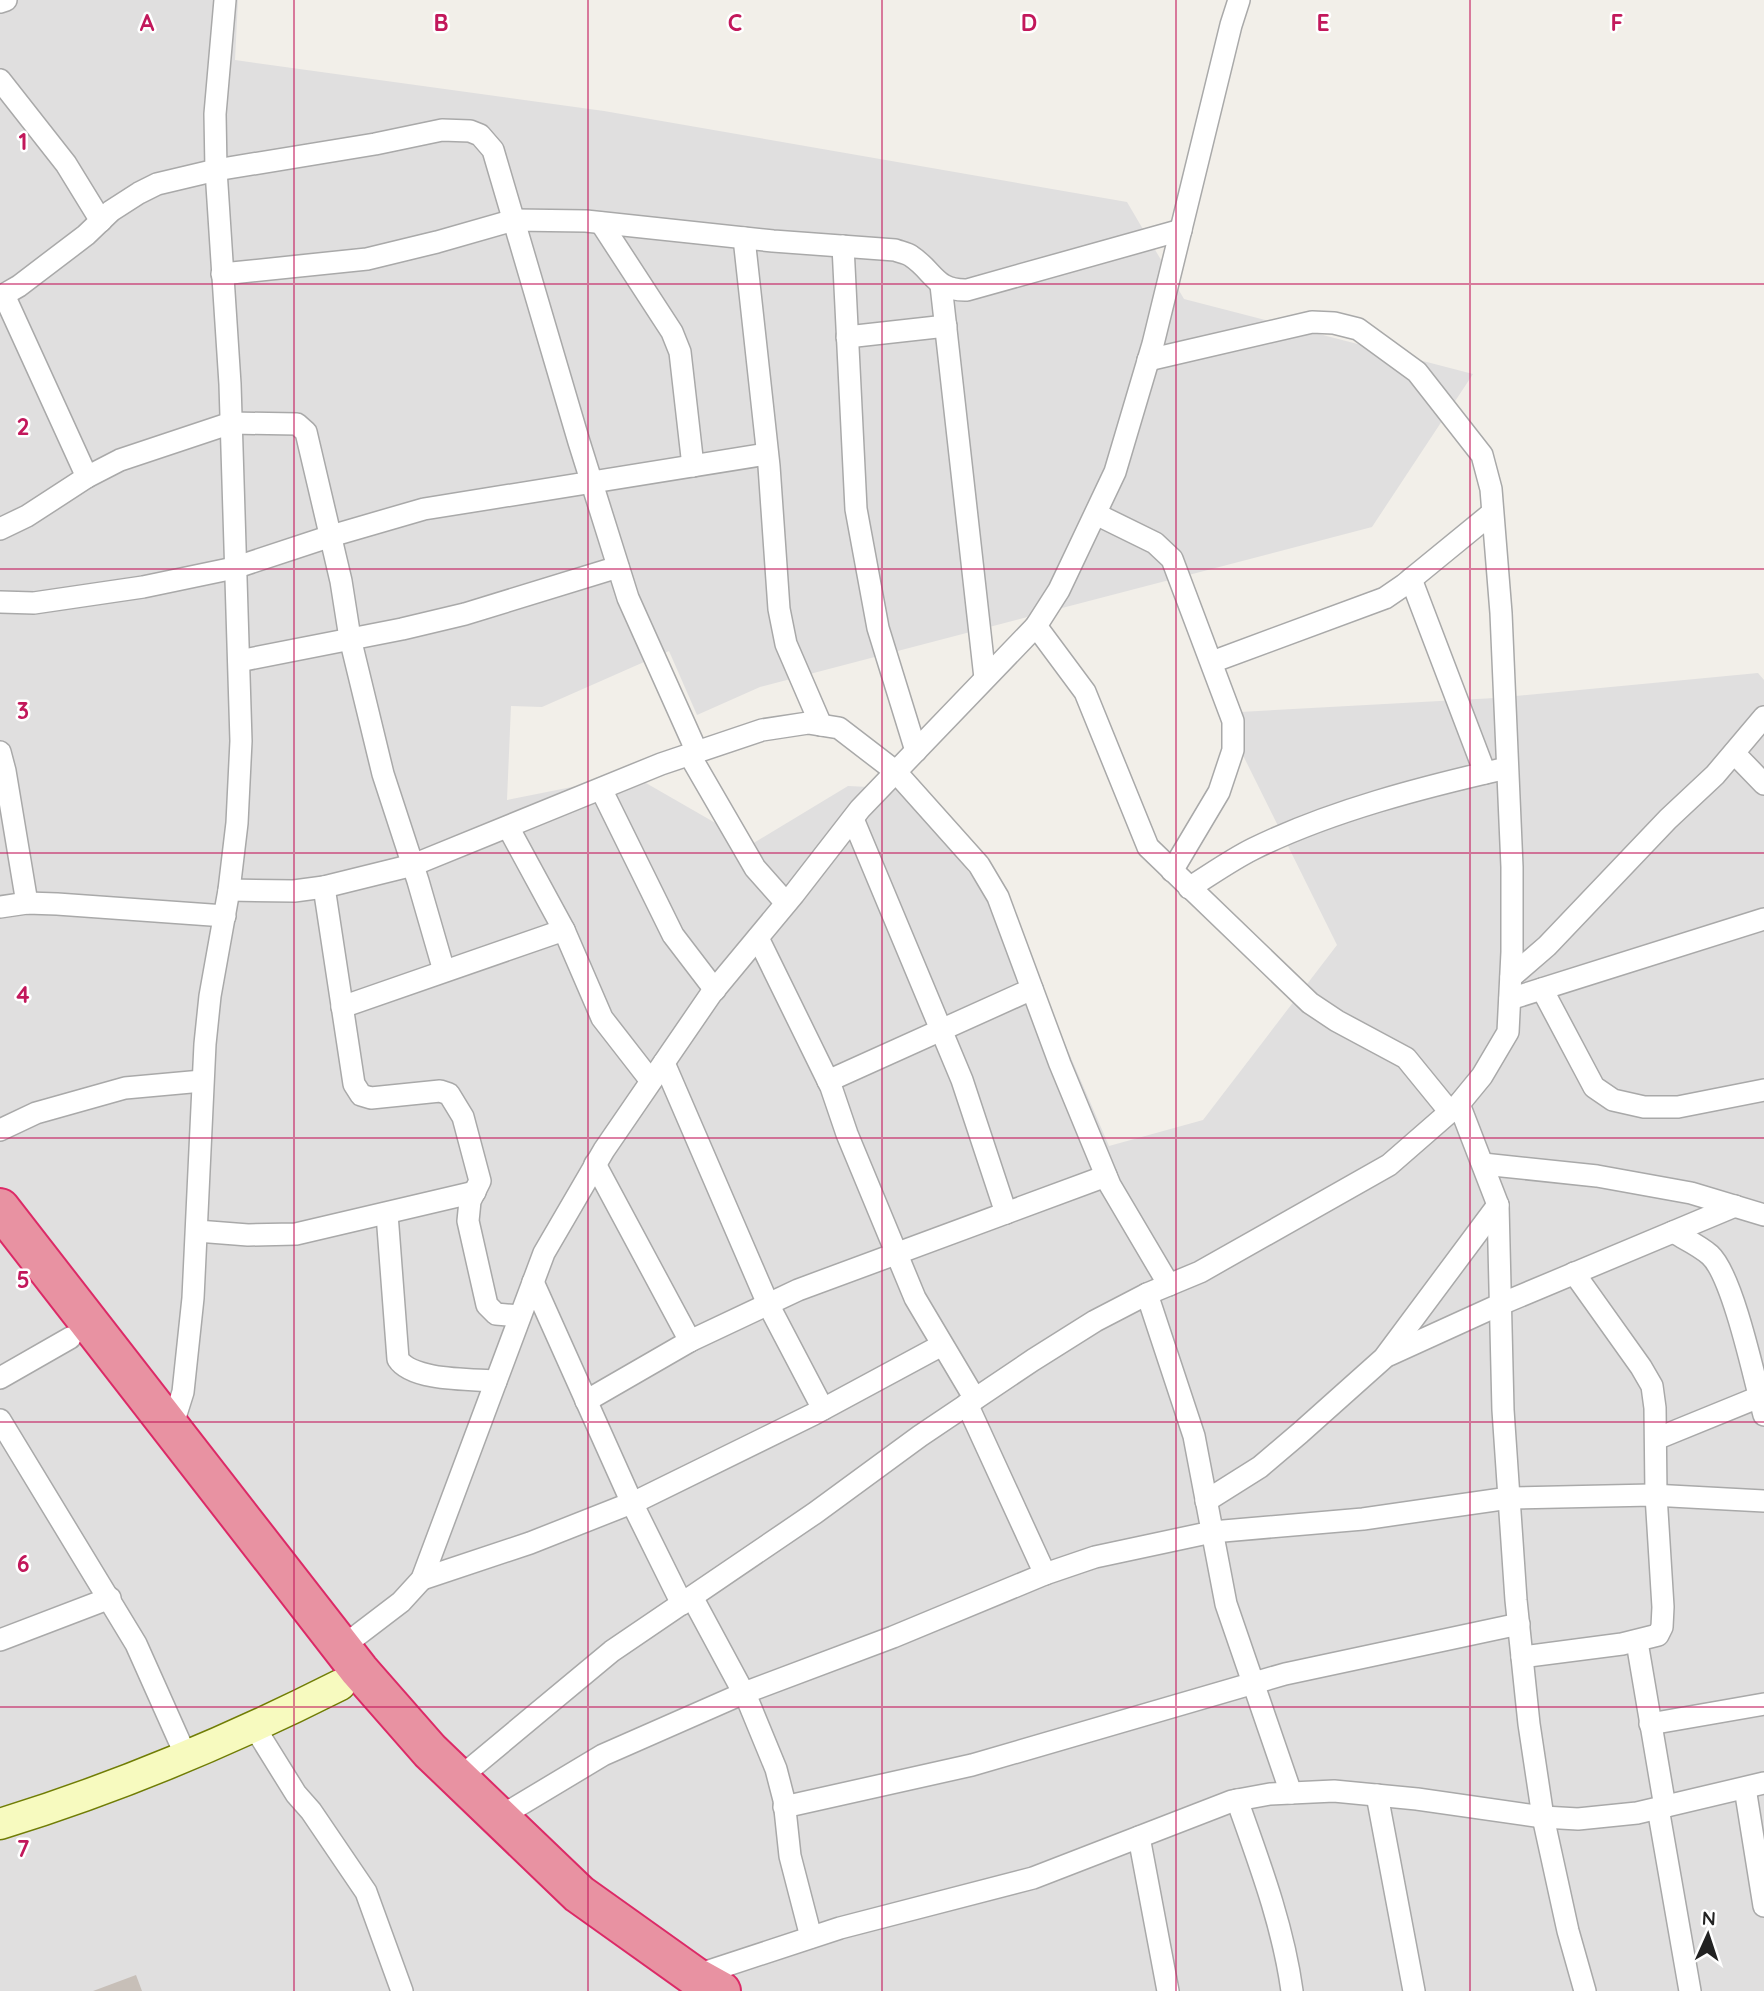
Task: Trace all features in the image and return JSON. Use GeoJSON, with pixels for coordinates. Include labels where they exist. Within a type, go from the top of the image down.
{"type":"FeatureCollection","features":[{"type":"Feature","properties":{"kind":"highway"},"geometry":{"type":"LineString","coordinates":[[0,1208],[359,1670],[421,1741],[579,1894],[696,1986]]}},
{"type":"Feature","properties":{"kind":"highway"},"geometry":{"type":"LineString","coordinates":[[0,1247],[340,1685],[412,1767],[563,1912],[696,1986]]}},
{"type":"Feature","properties":{"kind":"main road"},"geometry":{"type":"LineString","coordinates":[[0,1824],[71,1801],[255,1728],[340,1685]]}},
{"type":"Feature","properties":{"kind":"street"},"geometry":{"type":"LineString","coordinates":[[0,2],[6,0]]}},
{"type":"Feature","properties":{"kind":"street"},"geometry":{"type":"LineString","coordinates":[[172,1427],[183,1392],[193,1298],[202,1081],[210,996],[225,916],[237,822],[241,741],[231,423],[216,170],[215,114],[225,0]]}},
{"type":"Feature","properties":{"kind":"street"},"geometry":{"type":"LineString","coordinates":[[342,1647],[401,1602],[422,1580],[544,1253],[595,1164],[651,1081],[715,990],[853,819],[895,771],[1036,626],[1059,590],[1115,472],[1148,360],[1239,0]]}},
{"type":"Feature","properties":{"kind":"street"},"geometry":{"type":"LineString","coordinates":[[0,80],[66,164],[101,221]]}},
{"type":"Feature","properties":{"kind":"street"},"geometry":{"type":"LineString","coordinates":[[86,477],[2,296],[30,277],[111,211],[139,192],[157,184],[216,170],[442,130],[470,131],[480,135],[493,150],[628,598],[693,753],[755,868],[786,903]]}},
{"type":"Feature","properties":{"kind":"street"},"geometry":{"type":"LineString","coordinates":[[222,274],[367,259],[437,243],[514,220],[601,223],[895,250],[910,255],[941,285],[967,290],[1181,230]]}},
{"type":"Feature","properties":{"kind":"street"},"geometry":{"type":"LineString","coordinates":[[601,223],[672,332],[680,352],[693,466]]}},
{"type":"Feature","properties":{"kind":"street"},"geometry":{"type":"LineString","coordinates":[[744,238],[768,454],[779,609],[786,643],[821,725]]}},
{"type":"Feature","properties":{"kind":"street"},"geometry":{"type":"LineString","coordinates":[[843,246],[858,522],[878,628],[916,751]]}},
{"type":"Feature","properties":{"kind":"street"},"geometry":{"type":"LineString","coordinates":[[941,285],[985,678]]}},
{"type":"Feature","properties":{"kind":"street"},"geometry":{"type":"LineString","coordinates":[[458,1779],[612,1651],[971,1402],[1095,1321],[1147,1294],[1200,1272],[1389,1165],[1454,1108],[1482,1076],[1508,1032],[1512,867],[1501,613],[1491,489],[1482,455],[1417,372],[1358,329],[1334,323],[1312,322],[1148,360]]}},
{"type":"Feature","properties":{"kind":"street"},"geometry":{"type":"LineString","coordinates":[[847,337],[946,326]]}},
{"type":"Feature","properties":{"kind":"street"},"geometry":{"type":"LineString","coordinates":[[0,529],[27,516],[86,477],[120,460],[231,423],[297,424],[306,432],[383,774],[444,971]]}},
{"type":"Feature","properties":{"kind":"street"},"geometry":{"type":"LineString","coordinates":[[0,602],[34,603],[143,587],[234,568],[424,509],[768,454]]}},
{"type":"Feature","properties":{"kind":"street"},"geometry":{"type":"LineString","coordinates":[[1212,662],[1385,598],[1492,513]]}},
{"type":"Feature","properties":{"kind":"street"},"geometry":{"type":"LineString","coordinates":[[1096,514],[1155,543],[1172,559],[1233,722],[1233,750],[1219,792],[1172,871]]}},
{"type":"Feature","properties":{"kind":"street"},"geometry":{"type":"LineString","coordinates":[[239,661],[465,614],[618,567]]}},
{"type":"Feature","properties":{"kind":"street"},"geometry":{"type":"LineString","coordinates":[[1411,579],[1485,773]]}},
{"type":"Feature","properties":{"kind":"street"},"geometry":{"type":"LineString","coordinates":[[1036,626],[1085,692],[1148,847],[1310,1003],[1337,1021],[1406,1058],[1454,1108],[1483,1164],[1498,1205],[1503,1410],[1529,1724],[1543,1817],[1568,1931],[1585,1991]]}},
{"type":"Feature","properties":{"kind":"street"},"geometry":{"type":"LineString","coordinates":[[1511,977],[1547,946],[1668,819],[1715,775],[1764,717]]}},
{"type":"Feature","properties":{"kind":"street"},"geometry":{"type":"LineString","coordinates":[[229,890],[294,891],[324,887],[413,865],[693,753],[762,730],[808,723],[839,728],[895,771],[979,864],[998,897],[1106,1176],[1169,1285]]}},
{"type":"Feature","properties":{"kind":"street"},"geometry":{"type":"LineString","coordinates":[[0,752],[27,903]]}},
{"type":"Feature","properties":{"kind":"street"},"geometry":{"type":"LineString","coordinates":[[1734,753],[1764,784]]}},
{"type":"Feature","properties":{"kind":"street"},"geometry":{"type":"LineString","coordinates":[[1189,888],[1252,850],[1309,825],[1441,783],[1507,768]]}},
{"type":"Feature","properties":{"kind":"street"},"geometry":{"type":"LineString","coordinates":[[601,789],[673,935],[715,990]]}},
{"type":"Feature","properties":{"kind":"street"},"geometry":{"type":"LineString","coordinates":[[853,819],[962,1080],[1006,1213]]}},
{"type":"Feature","properties":{"kind":"street"},"geometry":{"type":"LineString","coordinates":[[508,827],[565,930],[602,1018],[651,1081]]}},
{"type":"Feature","properties":{"kind":"street"},"geometry":{"type":"LineString","coordinates":[[324,887],[354,1084],[361,1096],[371,1098],[440,1091],[449,1094],[463,1117],[480,1181],[470,1201],[468,1222],[487,1305],[496,1314],[520,1316]]}},
{"type":"Feature","properties":{"kind":"street"},"geometry":{"type":"LineString","coordinates":[[0,907],[27,903],[225,916]]}},
{"type":"Feature","properties":{"kind":"street"},"geometry":{"type":"LineString","coordinates":[[1510,999],[1764,919]]}},
{"type":"Feature","properties":{"kind":"street"},"geometry":{"type":"LineString","coordinates":[[342,1007],[565,930]]}},
{"type":"Feature","properties":{"kind":"street"},"geometry":{"type":"LineString","coordinates":[[758,938],[828,1081],[915,1298],[971,1402],[1045,1574]]}},
{"type":"Feature","properties":{"kind":"street"},"geometry":{"type":"LineString","coordinates":[[828,1081],[1032,989]]}},
{"type":"Feature","properties":{"kind":"street"},"geometry":{"type":"LineString","coordinates":[[1542,989],[1594,1087],[1613,1100],[1644,1107],[1678,1107],[1764,1090]]}},
{"type":"Feature","properties":{"kind":"street"},"geometry":{"type":"LineString","coordinates":[[664,1063],[768,1304],[823,1409]]}},
{"type":"Feature","properties":{"kind":"street"},"geometry":{"type":"LineString","coordinates":[[0,1130],[36,1113],[125,1088],[202,1081]]}},
{"type":"Feature","properties":{"kind":"street"},"geometry":{"type":"LineString","coordinates":[[595,1164],[690,1341]]}},
{"type":"Feature","properties":{"kind":"street"},"geometry":{"type":"LineString","coordinates":[[1483,1164],[1597,1176],[1691,1193],[1764,1214]]}},
{"type":"Feature","properties":{"kind":"street"},"geometry":{"type":"LineString","coordinates":[[586,1401],[690,1341],[797,1290],[1106,1176]]}},
{"type":"Feature","properties":{"kind":"street"},"geometry":{"type":"LineString","coordinates":[[197,1231],[248,1235],[296,1234],[475,1192]]}},
{"type":"Feature","properties":{"kind":"street"},"geometry":{"type":"LineString","coordinates":[[1206,1501],[1260,1467],[1384,1358],[1498,1205]]}},
{"type":"Feature","properties":{"kind":"street"},"geometry":{"type":"LineString","coordinates":[[1384,1358],[1501,1304],[1735,1206]]}},
{"type":"Feature","properties":{"kind":"street"},"geometry":{"type":"LineString","coordinates":[[387,1214],[398,1359],[402,1365],[416,1373],[496,1381]]}},
{"type":"Feature","properties":{"kind":"street"},"geometry":{"type":"LineString","coordinates":[[1656,1439],[1762,1402],[1723,1272],[1711,1256],[1673,1232]]}},
{"type":"Feature","properties":{"kind":"street"},"geometry":{"type":"LineString","coordinates":[[1522,1657],[1637,1642],[1658,1635],[1662,1627],[1656,1495],[1656,1408],[1652,1386],[1642,1367],[1574,1273]]}},
{"type":"Feature","properties":{"kind":"street"},"geometry":{"type":"LineString","coordinates":[[533,1282],[632,1503],[687,1601],[744,1693],[776,1769],[790,1856],[811,1937]]}},
{"type":"Feature","properties":{"kind":"street"},"geometry":{"type":"LineString","coordinates":[[1147,1294],[1194,1436],[1226,1604],[1291,1793]]}},
{"type":"Feature","properties":{"kind":"street"},"geometry":{"type":"LineString","coordinates":[[0,1378],[70,1338]]}},
{"type":"Feature","properties":{"kind":"street"},"geometry":{"type":"LineString","coordinates":[[422,1580],[530,1543],[632,1503],[823,1409],[942,1345]]}},
{"type":"Feature","properties":{"kind":"street"},"geometry":{"type":"LineString","coordinates":[[0,1420],[8,1449],[110,1598],[136,1644],[186,1756]]}},
{"type":"Feature","properties":{"kind":"street"},"geometry":{"type":"LineString","coordinates":[[498,1818],[603,1755],[744,1693],[893,1637],[1045,1574],[1095,1557],[1212,1532],[1376,1518],[1509,1498],[1656,1495],[1764,1501]]}},
{"type":"Feature","properties":{"kind":"street"},"geometry":{"type":"LineString","coordinates":[[0,1640],[110,1598]]}},
{"type":"Feature","properties":{"kind":"street"},"geometry":{"type":"LineString","coordinates":[[784,1807],[972,1765],[1285,1674],[1519,1624]]}},
{"type":"Feature","properties":{"kind":"street"},"geometry":{"type":"LineString","coordinates":[[1637,1642],[1690,1991]]}},
{"type":"Feature","properties":{"kind":"street"},"geometry":{"type":"LineString","coordinates":[[1650,1724],[1764,1704]]}},
{"type":"Feature","properties":{"kind":"street"},"geometry":{"type":"LineString","coordinates":[[255,1728],[296,1794],[311,1811],[366,1892],[402,1991]]}},
{"type":"Feature","properties":{"kind":"street"},"geometry":{"type":"LineString","coordinates":[[696,1986],[811,1937],[1033,1878],[1237,1800],[1270,1794],[1334,1791],[1578,1819],[1637,1813],[1754,1786],[1764,1906]]}},
{"type":"Feature","properties":{"kind":"street"},"geometry":{"type":"LineString","coordinates":[[1377,1795],[1414,1991]]}},
{"type":"Feature","properties":{"kind":"street"},"geometry":{"type":"LineString","coordinates":[[1237,1800],[1262,1871],[1288,1964],[1292,1991]]}},
{"type":"Feature","properties":{"kind":"street"},"geometry":{"type":"LineString","coordinates":[[1139,1837],[1168,1991]]}},
{"type":"Feature","properties":{"kind":"shaded area"},"geometry":{"type":"Polygon","coordinates":[[[0,0],[238,0],[235,60],[604,111],[1127,202],[1184,299],[1473,374],[1372,527],[760,687],[697,715],[669,651],[542,707],[511,706],[507,800],[632,775],[752,844],[848,786],[910,789],[1026,953],[1109,1146],[1203,1120],[1337,945],[1222,713],[1495,698],[1758,673],[1764,680],[1764,1991],[0,1991],[0,0]]]}},
{"type":"Feature","properties":{"kind":"building"},"geometry":{"type":"Polygon","coordinates":[[[136,1975],[142,1991],[93,1991],[136,1975]]]}}]}
